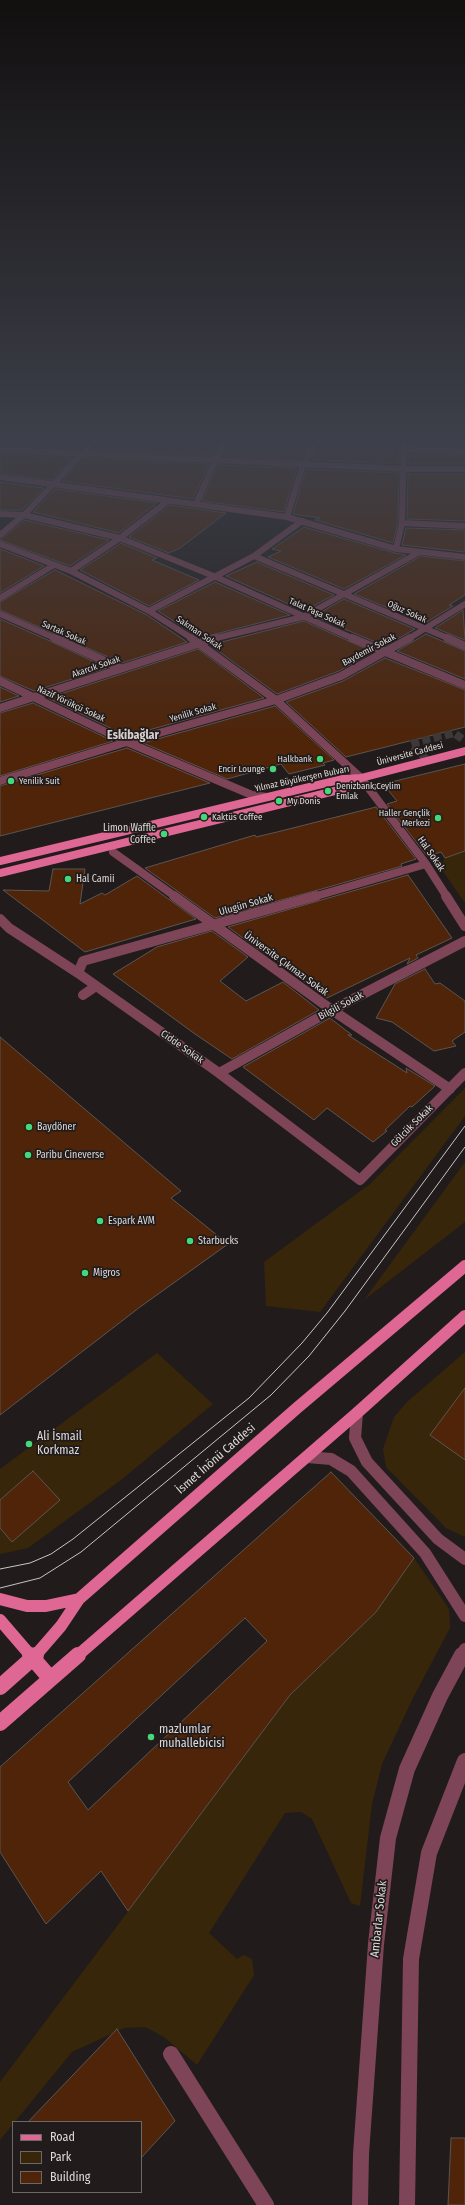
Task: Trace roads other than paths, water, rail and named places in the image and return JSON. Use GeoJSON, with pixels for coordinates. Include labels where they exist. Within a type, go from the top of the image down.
{"type":"FeatureCollection","features":[{"type":"Feature","properties":{"kind":"main road","name":"Üniversite Caddesi"},"geometry":{"type":"LineString","coordinates":[[361,778],[465,751]]}},
{"type":"Feature","properties":{"kind":"main road","name":"Yılmaz Büyükerşen Bulvarı"},"geometry":{"type":"LineString","coordinates":[[0,861],[343,779],[361,778]]}},
{"type":"Feature","properties":{"kind":"main road","name":"Yılmaz Büyükerşen Bulvarı"},"geometry":{"type":"LineString","coordinates":[[0,873],[347,788],[361,778]]}},
{"type":"Feature","properties":{"kind":"main road","name":"İsmet İnönü Caddesi"},"geometry":{"type":"LineString","coordinates":[[0,1687],[33,1658],[61,1626],[79,1599],[297,1408],[465,1266]]}},
{"type":"Feature","properties":{"kind":"main road"},"geometry":{"type":"LineString","coordinates":[[0,1723],[50,1678],[307,1457],[465,1316]]}},
{"type":"Feature","properties":{"kind":"main road"},"geometry":{"type":"LineString","coordinates":[[0,1599],[27,1606],[46,1606],[79,1599]]}},
{"type":"Feature","properties":{"kind":"main road"},"geometry":{"type":"LineString","coordinates":[[0,1620],[50,1678]]}},
{"type":"Feature","properties":{"kind":"street"},"geometry":{"type":"LineString","coordinates":[[71,571],[114,542]]}},
{"type":"Feature","properties":{"kind":"street","name":"Talat Paşa Sokak"},"geometry":{"type":"LineString","coordinates":[[129,542],[216,578],[384,653],[465,685]]}},
{"type":"Feature","properties":{"kind":"street"},"geometry":{"type":"LineString","coordinates":[[149,611],[216,578],[254,556],[273,542]]}},
{"type":"Feature","properties":{"kind":"street"},"geometry":{"type":"LineString","coordinates":[[372,542],[396,549],[418,553],[465,557]]}},
{"type":"Feature","properties":{"kind":"street"},"geometry":{"type":"LineString","coordinates":[[396,549],[398,542]]}},
{"type":"Feature","properties":{"kind":"street","name":"Sakman Sokak"},"geometry":{"type":"LineString","coordinates":[[0,544],[71,571],[149,611],[198,643],[276,700],[361,778]]}},
{"type":"Feature","properties":{"kind":"street","name":"Akarcık Sokak"},"geometry":{"type":"LineString","coordinates":[[0,708],[198,643],[303,617],[345,595],[418,553]]}},
{"type":"Feature","properties":{"kind":"street","name":"Oğuz Sokak"},"geometry":{"type":"LineString","coordinates":[[254,556],[465,646]]}},
{"type":"Feature","properties":{"kind":"street"},"geometry":{"type":"LineString","coordinates":[[0,598],[54,565]]}},
{"type":"Feature","properties":{"kind":"street","name":"Baydemir Sokak"},"geometry":{"type":"LineString","coordinates":[[276,700],[341,676],[425,630],[465,604]]}},
{"type":"Feature","properties":{"kind":"street","name":"Sartak Sokak"},"geometry":{"type":"LineString","coordinates":[[0,614],[120,668]]}},
{"type":"Feature","properties":{"kind":"street","name":"Nazif Yörükçü Sokak"},"geometry":{"type":"LineString","coordinates":[[0,681],[127,742],[252,795],[267,797]]}},
{"type":"Feature","properties":{"kind":"street","name":"Yenilik Sokak"},"geometry":{"type":"LineString","coordinates":[[0,780],[276,700]]}},
{"type":"Feature","properties":{"kind":"street","name":"Hal Sokak"},"geometry":{"type":"LineString","coordinates":[[361,778],[426,864],[465,926]]}},
{"type":"Feature","properties":{"kind":"street","name":"Üniversite Çıkmazı Sokak"},"geometry":{"type":"LineString","coordinates":[[113,852],[332,1010],[450,1088]]}},
{"type":"Feature","properties":{"kind":"street","name":"Ulugün Sokak"},"geometry":{"type":"LineString","coordinates":[[78,973],[84,961],[214,926],[426,864]]}},
{"type":"Feature","properties":{"kind":"street","name":"Cidde Sokak"},"geometry":{"type":"LineString","coordinates":[[0,919],[9,928],[78,973],[219,1073],[360,1180]]}},
{"type":"Feature","properties":{"kind":"street","name":"Bilgili Sokak"},"geometry":{"type":"LineString","coordinates":[[219,1073],[332,1010],[465,941]]}},
{"type":"Feature","properties":{"kind":"street"},"geometry":{"type":"LineString","coordinates":[[83,995],[96,986]]}},
{"type":"Feature","properties":{"kind":"street","name":"Gölcük Sokak"},"geometry":{"type":"LineString","coordinates":[[360,1180],[465,1073]]}},
{"type":"Feature","properties":{"kind":"street"},"geometry":{"type":"LineString","coordinates":[[357,1413],[355,1438],[367,1462],[438,1539],[465,1559]]}},
{"type":"Feature","properties":{"kind":"street"},"geometry":{"type":"LineString","coordinates":[[307,1457],[331,1459],[351,1471],[425,1553],[465,1616]]}},
{"type":"Feature","properties":{"kind":"street","name":"Ambarlar Sokak"},"geometry":{"type":"LineString","coordinates":[[360,2205],[376,1944],[388,1838],[407,1769],[440,1696],[465,1648]]}},
{"type":"Feature","properties":{"kind":"street"},"geometry":{"type":"LineString","coordinates":[[407,2205],[411,1959],[429,1854],[465,1761]]}},
{"type":"Feature","properties":{"kind":"street"},"geometry":{"type":"LineString","coordinates":[[171,2054],[266,2205]]}},
{"type":"Feature","properties":{"kind":"tunnel"},"geometry":{"type":"LineString","coordinates":[[427,760],[411,744],[454,733],[465,741]]}},
{"type":"Feature","properties":{"kind":"tram line"},"geometry":{"type":"LineString","coordinates":[[0,1569],[30,1563],[51,1554],[73,1539],[249,1398],[302,1343],[327,1313],[465,1126]]}},
{"type":"Feature","properties":{"kind":"tram line"},"geometry":{"type":"LineString","coordinates":[[0,1588],[40,1578],[81,1552],[271,1395],[309,1356],[345,1311],[465,1147]]}},
{"type":"Feature","properties":{"kind":"place","name":"Halkbank"},"geometry":{"type":"Point","coordinates":[320,759]}},
{"type":"Feature","properties":{"kind":"place","name":"Encir Lounge"},"geometry":{"type":"Point","coordinates":[273,769]}},
{"type":"Feature","properties":{"kind":"place","name":"Yenilik Suit"},"geometry":{"type":"Point","coordinates":[11,781]}},
{"type":"Feature","properties":{"kind":"place","name":"Denizbank;Ceylim Emlak"},"geometry":{"type":"Point","coordinates":[328,791]}},
{"type":"Feature","properties":{"kind":"place","name":"My Donis"},"geometry":{"type":"Point","coordinates":[279,801]}},
{"type":"Feature","properties":{"kind":"place","name":"Kaktüs Coffee"},"geometry":{"type":"Point","coordinates":[204,817]}},
{"type":"Feature","properties":{"kind":"place","name":"Haller Gençlik Merkezi"},"geometry":{"type":"Point","coordinates":[438,818]}},
{"type":"Feature","properties":{"kind":"place","name":"Limon Waffle Coffee"},"geometry":{"type":"Point","coordinates":[164,834]}},
{"type":"Feature","properties":{"kind":"place","name":"Hal Camii"},"geometry":{"type":"Point","coordinates":[68,879]}},
{"type":"Feature","properties":{"kind":"place","name":"Baydöner"},"geometry":{"type":"Point","coordinates":[29,1127]}},
{"type":"Feature","properties":{"kind":"place","name":"Paribu Cineverse"},"geometry":{"type":"Point","coordinates":[28,1155]}},
{"type":"Feature","properties":{"kind":"place","name":"Espark AVM"},"geometry":{"type":"Point","coordinates":[100,1221]}},
{"type":"Feature","properties":{"kind":"place","name":"Starbucks"},"geometry":{"type":"Point","coordinates":[190,1241]}},
{"type":"Feature","properties":{"kind":"place","name":"Migros"},"geometry":{"type":"Point","coordinates":[85,1273]}},
{"type":"Feature","properties":{"kind":"place","name":"Ali İsmail Korkmaz"},"geometry":{"type":"Point","coordinates":[29,1444]}},
{"type":"Feature","properties":{"kind":"place","name":"mazlumlar muhallebicisi"},"geometry":{"type":"Point","coordinates":[151,1737]}},
{"type":"Feature","properties":{"kind":"district","name":"Eskibağlar"},"geometry":{"type":"Point","coordinates":[133,736]}}]}
